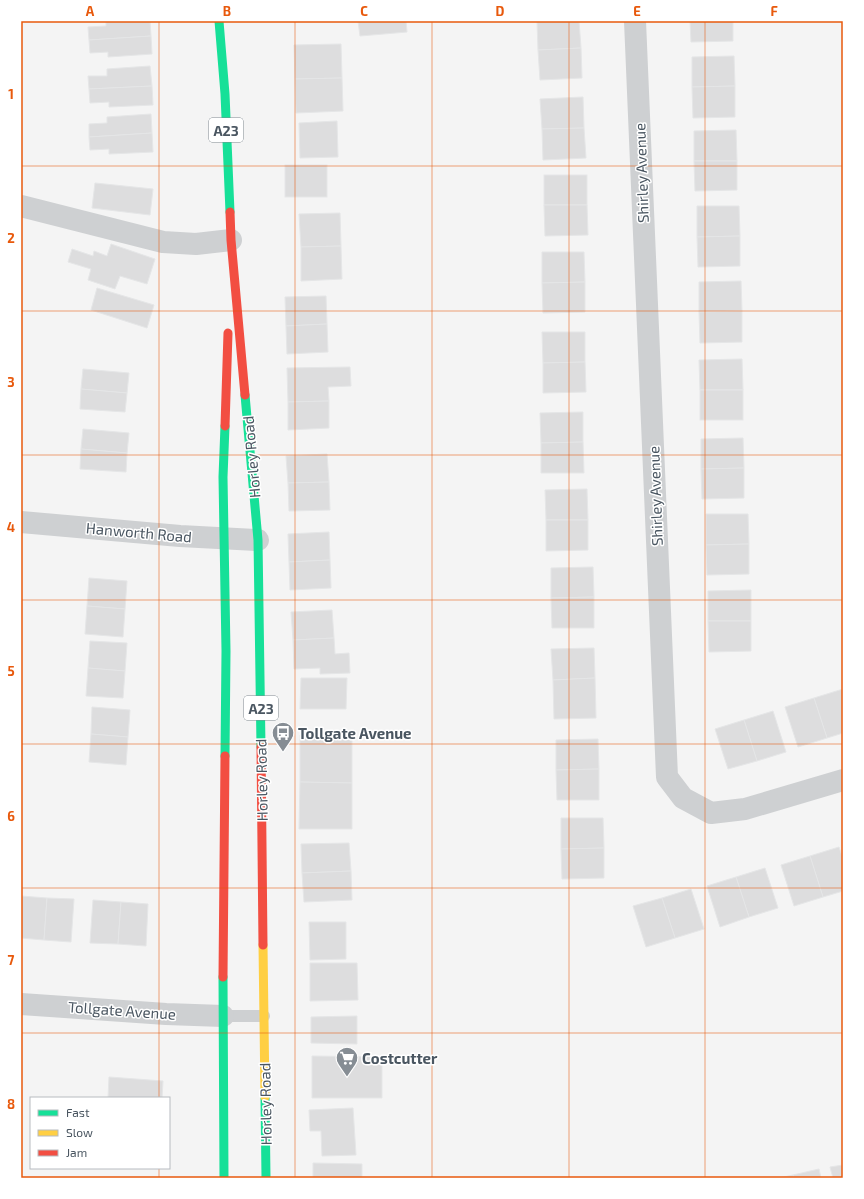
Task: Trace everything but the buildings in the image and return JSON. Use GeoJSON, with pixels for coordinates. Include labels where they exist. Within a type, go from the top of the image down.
{"type":"FeatureCollection","features":[{"type":"Feature","properties":{"kind":"main road","name":"Horley Road"},"geometry":{"type":"LineString","coordinates":[[219,21],[225,94],[232,240],[258,540],[266,1178]]}},
{"type":"Feature","properties":{"kind":"main road","name":"Horley Road"},"geometry":{"type":"LineString","coordinates":[[224,1178],[223,1016],[226,651],[223,477],[232,240]]}},
{"type":"Feature","properties":{"kind":"street","name":"Shirley Avenue"},"geometry":{"type":"LineString","coordinates":[[635,21],[667,777],[682,798],[711,813],[745,809],[843,780]]}},
{"type":"Feature","properties":{"kind":"street"},"geometry":{"type":"LineString","coordinates":[[21,206],[163,242],[196,244],[232,240]]}},
{"type":"Feature","properties":{"kind":"street","name":"Hanworth Road"},"geometry":{"type":"LineString","coordinates":[[21,522],[180,536],[258,540]]}},
{"type":"Feature","properties":{"kind":"street","name":"Tollgate Avenue"},"geometry":{"type":"LineString","coordinates":[[21,1004],[166,1014],[223,1016]]}},
{"type":"Feature","properties":{"kind":"lane"},"geometry":{"type":"LineString","coordinates":[[223,1016],[264,1016]]}},
{"type":"Feature","properties":{"kind":"traffic: fast"},"geometry":{"type":"LineString","coordinates":[[219,21],[225,94],[230,212]]}},
{"type":"Feature","properties":{"kind":"traffic: fast"},"geometry":{"type":"LineString","coordinates":[[245,395],[258,540],[261,747]]}},
{"type":"Feature","properties":{"kind":"traffic: fast"},"geometry":{"type":"LineString","coordinates":[[225,426],[223,477],[226,651],[225,756]]}},
{"type":"Feature","properties":{"kind":"traffic: fast"},"geometry":{"type":"LineString","coordinates":[[223,977],[224,1178]]}},
{"type":"Feature","properties":{"kind":"traffic: fast"},"geometry":{"type":"LineString","coordinates":[[265,1097],[266,1178]]}},
{"type":"Feature","properties":{"kind":"traffic: slow"},"geometry":{"type":"LineString","coordinates":[[263,945],[265,1097]]}},
{"type":"Feature","properties":{"kind":"traffic: jam"},"geometry":{"type":"LineString","coordinates":[[230,212],[231,240],[245,395]]}},
{"type":"Feature","properties":{"kind":"traffic: jam"},"geometry":{"type":"LineString","coordinates":[[225,426],[228,333]]}},
{"type":"Feature","properties":{"kind":"traffic: jam"},"geometry":{"type":"LineString","coordinates":[[261,747],[263,945]]}},
{"type":"Feature","properties":{"kind":"traffic: jam"},"geometry":{"type":"LineString","coordinates":[[223,977],[225,756]]}},
{"type":"Feature","properties":{"kind":"place","name":"Tollgate Avenue"},"geometry":{"type":"Point","coordinates":[283,752]}},
{"type":"Feature","properties":{"kind":"place","name":"Costcutter"},"geometry":{"type":"Point","coordinates":[347,1078]}}]}
